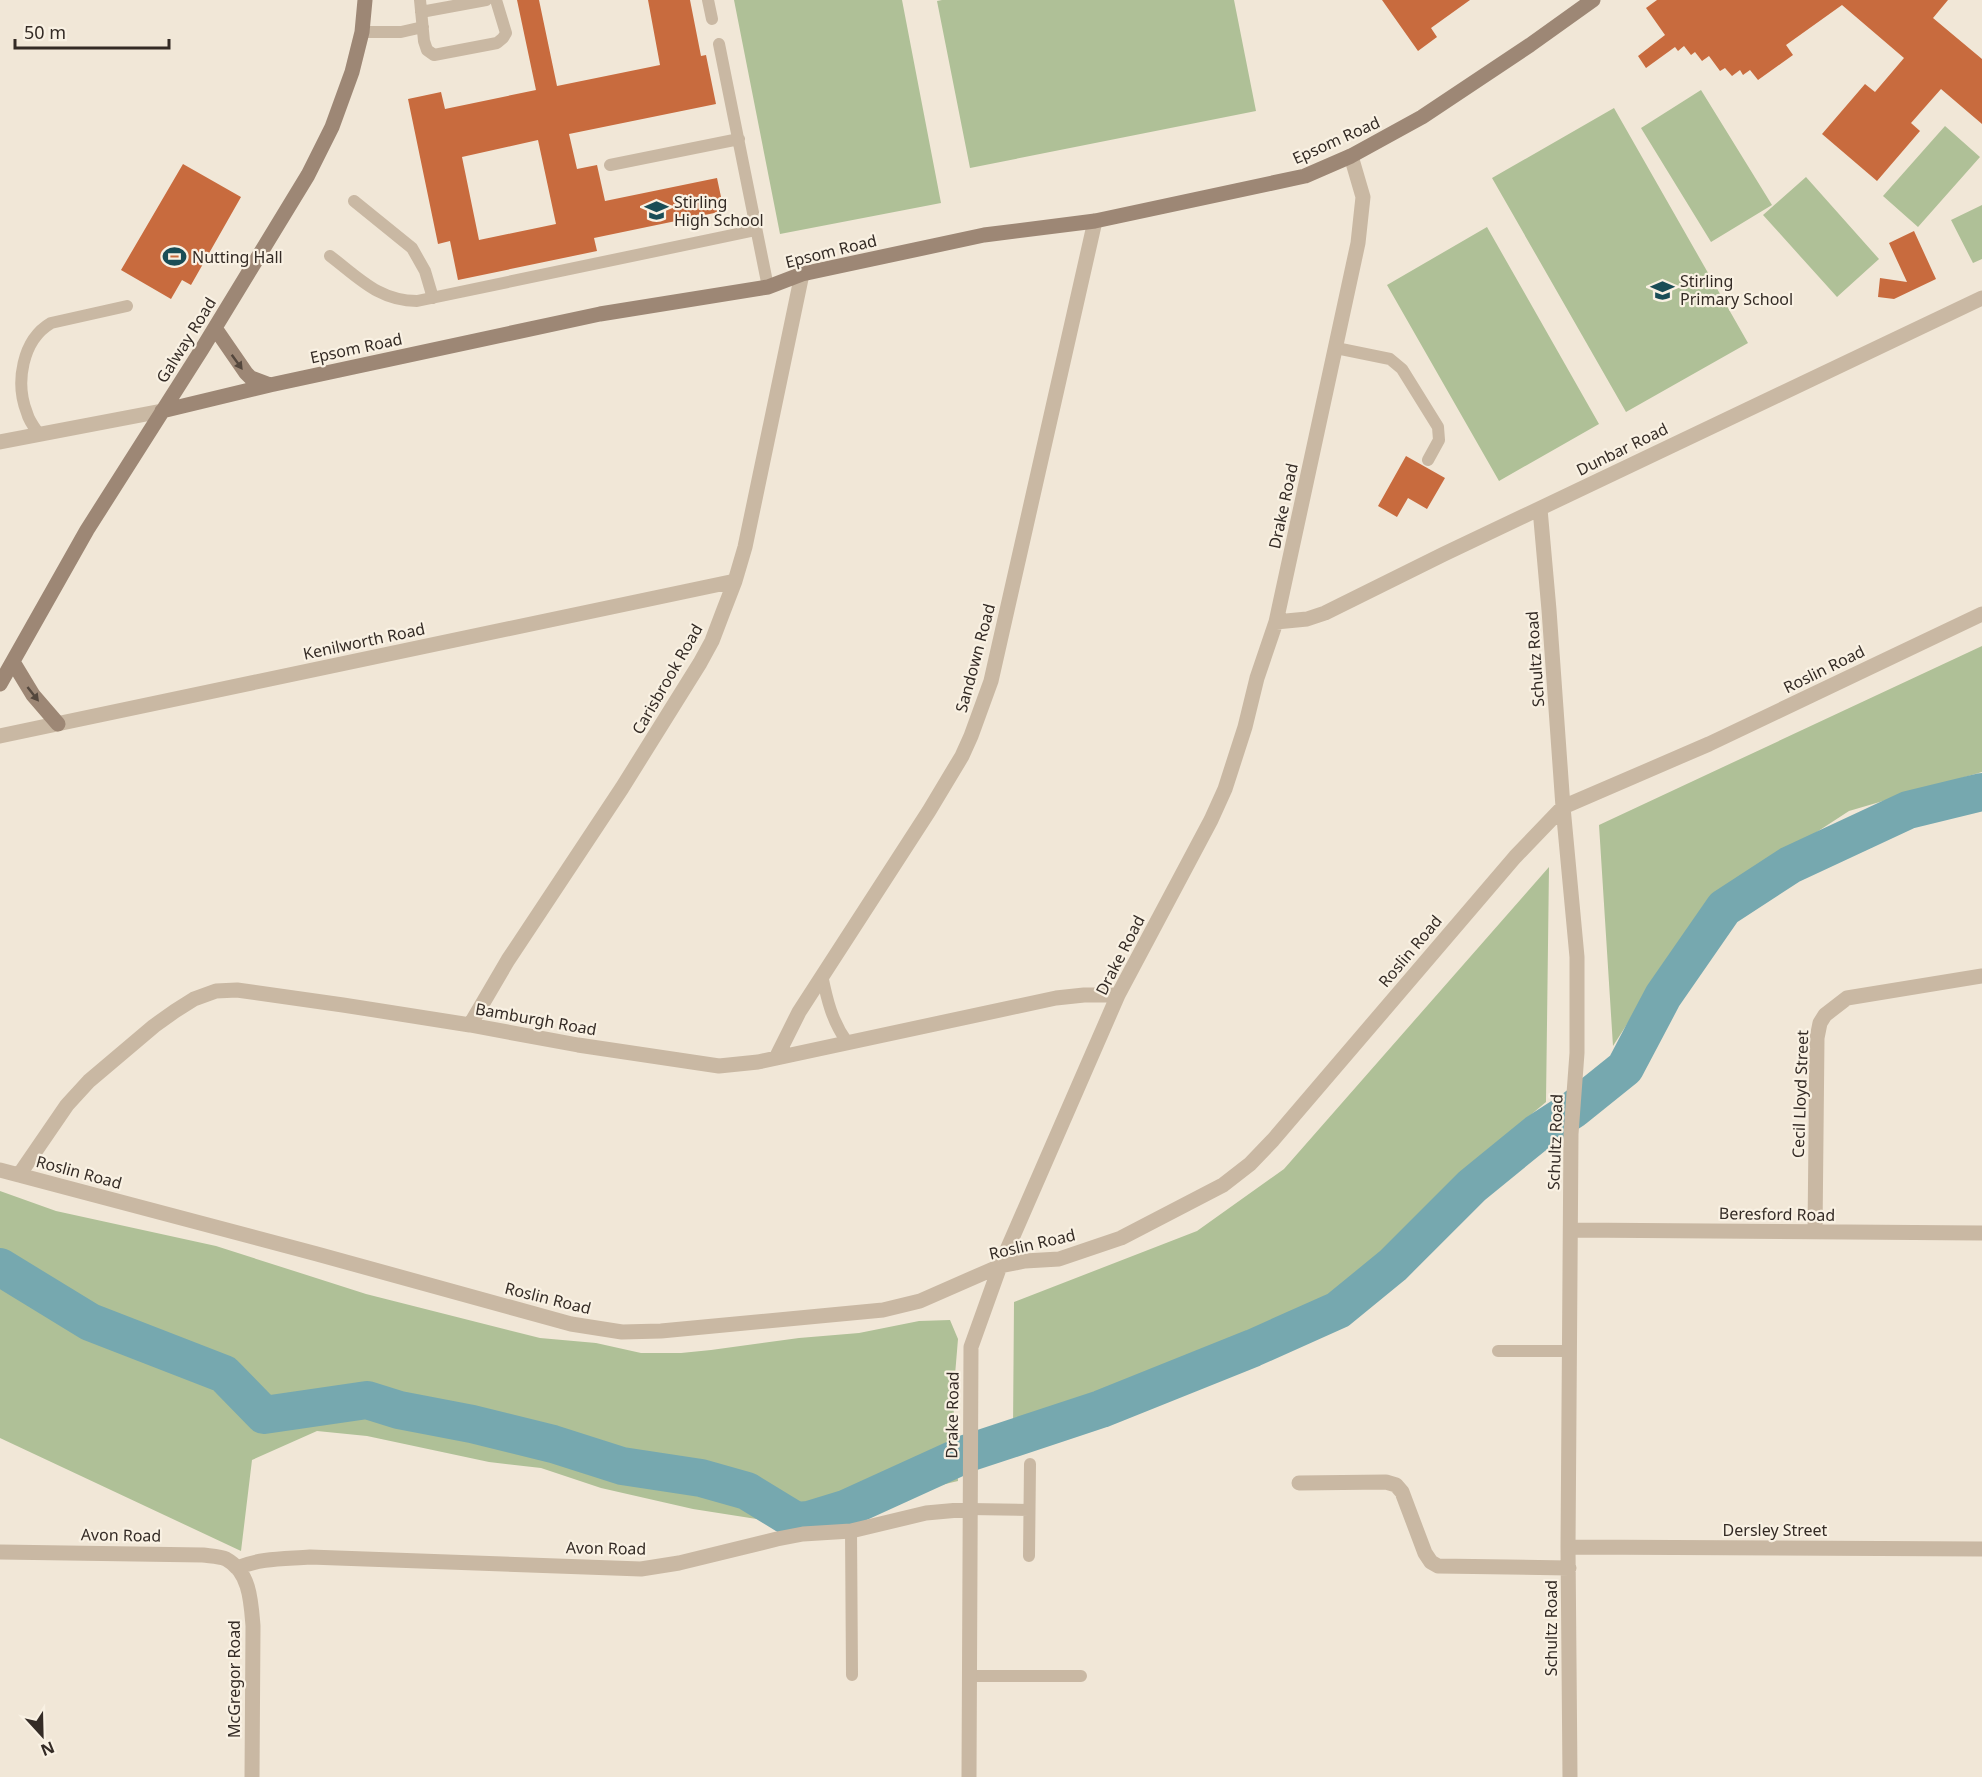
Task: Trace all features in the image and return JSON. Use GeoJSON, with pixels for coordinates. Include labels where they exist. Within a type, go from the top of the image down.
{"type":"FeatureCollection","features":[{"type":"Feature","properties":{"kind":"street","name":"Galway Road"},"geometry":{"type":"LineString","coordinates":[[0,684],[87,530],[215,328],[308,175],[332,128],[352,72],[362,32],[364,0]]}},
{"type":"Feature","properties":{"kind":"street","name":"Epsom Road"},"geometry":{"type":"LineString","coordinates":[[0,442],[162,411],[270,385],[600,314],[768,287],[802,274],[984,235],[1095,221],[1305,176],[1352,156],[1422,117],[1593,0]]}},
{"type":"Feature","properties":{"kind":"street","name":"Drake Road"},"geometry":{"type":"LineString","coordinates":[[969,1777],[971,1347],[1000,1266],[1118,995],[1211,820],[1225,789],[1242,736],[1257,678],[1276,622],[1358,243],[1363,196],[1352,156]]}},
{"type":"Feature","properties":{"kind":"street","name":"Sandown Road"},"geometry":{"type":"LineString","coordinates":[[776,1058],[799,1012],[953,771],[980,713],[993,670],[1095,221]]}},
{"type":"Feature","properties":{"kind":"street","name":"Carisbrook Road"},"geometry":{"type":"LineString","coordinates":[[470,1025],[508,960],[622,788],[712,641],[735,581],[745,547],[802,274]]}},
{"type":"Feature","properties":{"kind":"street","name":"Dunbar Road"},"geometry":{"type":"LineString","coordinates":[[1276,622],[1307,619],[1325,613],[1982,298]]}},
{"type":"Feature","properties":{"kind":"street"},"geometry":{"type":"LineString","coordinates":[[215,328],[246,373],[251,378],[270,385]]}},
{"type":"Feature","properties":{"kind":"street","name":"Schultz Road"},"geometry":{"type":"LineString","coordinates":[[1540,509],[1577,957],[1577,1053],[1571,1134],[1568,1547],[1570,1777]]}},
{"type":"Feature","properties":{"kind":"street","name":"Kenilworth Road"},"geometry":{"type":"LineString","coordinates":[[0,736],[735,581]]}},
{"type":"Feature","properties":{"kind":"street","name":"Roslin Road"},"geometry":{"type":"LineString","coordinates":[[0,1170],[571,1324],[622,1332],[717,1326],[883,1310],[920,1301],[1000,1266],[1025,1261],[1059,1259],[1121,1238],[1222,1185],[1250,1164],[1273,1140],[1515,857],[1563,807],[1709,744],[1982,614]]}},
{"type":"Feature","properties":{"kind":"street"},"geometry":{"type":"LineString","coordinates":[[13,662],[33,695],[58,724]]}},
{"type":"Feature","properties":{"kind":"street","name":"Cecil Lloyd Street"},"geometry":{"type":"LineString","coordinates":[[1815,1232],[1816,1062],[1820,1023],[1847,998],[1982,976]]}},
{"type":"Feature","properties":{"kind":"street","name":"Bamburgh Road"},"geometry":{"type":"LineString","coordinates":[[19,1175],[67,1105],[89,1081],[161,1021],[194,999],[216,991],[237,990],[719,1066],[758,1062],[1056,998],[1118,995]]}},
{"type":"Feature","properties":{"kind":"street","name":"Beresford Road"},"geometry":{"type":"LineString","coordinates":[[1572,1230],[1982,1233]]}},
{"type":"Feature","properties":{"kind":"street"},"geometry":{"type":"LineString","coordinates":[[1299,1483],[1386,1482],[1396,1485],[1402,1492],[1425,1553],[1431,1562],[1438,1566],[1569,1568]]}},
{"type":"Feature","properties":{"kind":"street","name":"Avon Road"},"geometry":{"type":"LineString","coordinates":[[237,1569],[250,1562],[310,1557],[641,1569],[679,1563],[804,1534],[851,1531],[926,1513],[970,1509]]}},
{"type":"Feature","properties":{"kind":"street","name":"Dersley Street"},"geometry":{"type":"LineString","coordinates":[[1568,1547],[1982,1549]]}},
{"type":"Feature","properties":{"kind":"street","name":"Avon Road"},"geometry":{"type":"LineString","coordinates":[[0,1552],[203,1555],[225,1558],[247,1582]]}},
{"type":"Feature","properties":{"kind":"street","name":"McGregor Road"},"geometry":{"type":"LineString","coordinates":[[247,1582],[252,1603],[253,1626],[252,1777]]}},
{"type":"Feature","properties":{"kind":"lane"},"geometry":{"type":"LineString","coordinates":[[486,0],[420,6],[427,50],[434,55],[497,43],[503,39],[506,33],[496,0]]}},
{"type":"Feature","properties":{"kind":"lane"},"geometry":{"type":"LineString","coordinates":[[708,0],[712,19]]}},
{"type":"Feature","properties":{"kind":"lane"},"geometry":{"type":"LineString","coordinates":[[362,32],[401,32],[423,27]]}},
{"type":"Feature","properties":{"kind":"lane"},"geometry":{"type":"LineString","coordinates":[[719,44],[768,287]]}},
{"type":"Feature","properties":{"kind":"lane"},"geometry":{"type":"LineString","coordinates":[[610,165],[739,139]]}},
{"type":"Feature","properties":{"kind":"lane"},"geometry":{"type":"LineString","coordinates":[[354,201],[412,248],[425,271],[433,298]]}},
{"type":"Feature","properties":{"kind":"lane"},"geometry":{"type":"LineString","coordinates":[[330,256],[381,295],[406,301],[433,298],[756,230]]}},
{"type":"Feature","properties":{"kind":"lane"},"geometry":{"type":"LineString","coordinates":[[39,434],[27,414],[21,380],[28,350],[35,337],[51,323],[127,306]]}},
{"type":"Feature","properties":{"kind":"lane"},"geometry":{"type":"LineString","coordinates":[[1336,348],[1390,359],[1402,369],[1438,427],[1439,441],[1428,460]]}},
{"type":"Feature","properties":{"kind":"lane"},"geometry":{"type":"LineString","coordinates":[[822,975],[829,1008],[838,1030],[847,1042]]}},
{"type":"Feature","properties":{"kind":"lane"},"geometry":{"type":"LineString","coordinates":[[1498,1352],[1570,1351]]}},
{"type":"Feature","properties":{"kind":"lane"},"geometry":{"type":"LineString","coordinates":[[1029,1464],[1029,1556]]}},
{"type":"Feature","properties":{"kind":"lane"},"geometry":{"type":"LineString","coordinates":[[970,1509],[1029,1510]]}},
{"type":"Feature","properties":{"kind":"lane"},"geometry":{"type":"LineString","coordinates":[[851,1531],[852,1676]]}},
{"type":"Feature","properties":{"kind":"lane"},"geometry":{"type":"LineString","coordinates":[[969,1676],[1081,1676]]}},
{"type":"Feature","properties":{"kind":"green space"},"geometry":{"type":"Polygon","coordinates":[[[734,0],[902,0],[941,203],[780,234],[734,0]]]}},
{"type":"Feature","properties":{"kind":"green space"},"geometry":{"type":"Polygon","coordinates":[[[1234,0],[1256,111],[970,168],[937,1],[1234,0]]]}},
{"type":"Feature","properties":{"kind":"green space"},"geometry":{"type":"Polygon","coordinates":[[[1701,90],[1772,205],[1711,242],[1641,128],[1701,90]]]}},
{"type":"Feature","properties":{"kind":"green space"},"geometry":{"type":"Polygon","coordinates":[[[1614,108],[1748,343],[1626,412],[1492,178],[1614,108]]]}},
{"type":"Feature","properties":{"kind":"green space"},"geometry":{"type":"Polygon","coordinates":[[[1945,126],[1980,157],[1918,227],[1883,196],[1945,126]]]}},
{"type":"Feature","properties":{"kind":"green space"},"geometry":{"type":"Polygon","coordinates":[[[1806,177],[1879,259],[1837,297],[1763,215],[1806,177]]]}},
{"type":"Feature","properties":{"kind":"green space"},"geometry":{"type":"Polygon","coordinates":[[[1982,205],[1982,259],[1973,263],[1951,220],[1982,205]]]}},
{"type":"Feature","properties":{"kind":"green space"},"geometry":{"type":"Polygon","coordinates":[[[1487,227],[1599,424],[1499,481],[1387,285],[1487,227]]]}},
{"type":"Feature","properties":{"kind":"green space"},"geometry":{"type":"Polygon","coordinates":[[[1982,646],[1982,772],[1849,811],[1703,906],[1613,1046],[1599,825],[1982,646]]]}},
{"type":"Feature","properties":{"kind":"green space"},"geometry":{"type":"Polygon","coordinates":[[[1549,867],[1546,1102],[1451,1182],[1320,1311],[1013,1429],[1014,1302],[1197,1231],[1284,1169],[1549,867]]]}},
{"type":"Feature","properties":{"kind":"green space"},"geometry":{"type":"Polygon","coordinates":[[[0,1191],[56,1211],[216,1246],[366,1294],[540,1338],[596,1343],[641,1353],[711,1350],[799,1338],[859,1333],[919,1321],[950,1320],[958,1339],[953,1399],[958,1481],[937,1486],[888,1507],[846,1519],[798,1528],[693,1509],[601,1488],[541,1468],[489,1462],[367,1436],[317,1431],[252,1460],[241,1551],[0,1438],[0,1191]]]}},
{"type":"Feature","properties":{"kind":"building"},"geometry":{"type":"Polygon","coordinates":[[[517,0],[539,0],[557,86],[660,65],[648,0],[690,0],[701,56],[706,55],[716,104],[569,134],[577,169],[597,165],[605,201],[717,178],[724,211],[594,238],[597,251],[458,280],[450,241],[438,244],[408,99],[441,92],[445,109],[536,90],[517,0]],[[538,140],[462,157],[479,240],[556,224],[538,140]]]}},
{"type":"Feature","properties":{"kind":"building"},"geometry":{"type":"Polygon","coordinates":[[[1382,0],[1470,0],[1431,28],[1437,37],[1418,51],[1382,0]]]}},
{"type":"Feature","properties":{"kind":"building"},"geometry":{"type":"Polygon","coordinates":[[[1657,0],[1948,0],[1933,18],[1982,59],[1982,124],[1941,89],[1911,123],[1920,131],[1877,181],[1822,134],[1865,84],[1875,92],[1904,58],[1842,5],[1786,45],[1793,55],[1758,80],[1750,70],[1743,75],[1740,70],[1732,76],[1725,68],[1720,71],[1709,56],[1702,61],[1695,52],[1691,55],[1684,46],[1678,51],[1675,47],[1646,68],[1638,56],[1665,35],[1646,8],[1657,0]]]}},
{"type":"Feature","properties":{"kind":"building"},"geometry":{"type":"Polygon","coordinates":[[[183,164],[241,197],[191,285],[182,280],[171,299],[121,270],[183,164]]]}},
{"type":"Feature","properties":{"kind":"building"},"geometry":{"type":"Polygon","coordinates":[[[1914,231],[1936,279],[1894,299],[1878,297],[1880,278],[1907,282],[1889,243],[1914,231]]]}},
{"type":"Feature","properties":{"kind":"building"},"geometry":{"type":"Polygon","coordinates":[[[1406,456],[1445,478],[1427,509],[1408,498],[1397,517],[1378,506],[1406,456]]]}},
{"type":"Feature","properties":{"kind":"waterway"},"geometry":{"type":"LineString","coordinates":[[0,1267],[90,1322],[224,1374],[264,1415],[367,1400],[399,1410],[472,1424],[553,1444],[622,1466],[701,1478],[747,1491],[796,1521],[809,1520],[845,1509],[968,1453],[1101,1409],[1253,1348],[1338,1310],[1393,1265],[1472,1186],[1537,1133],[1574,1109],[1625,1068],[1663,996],[1724,908],[1790,865],[1908,810],[1982,792]]}},
{"type":"Feature","properties":{"kind":"place","name":"Stirling High School"},"geometry":{"type":"Point","coordinates":[656,211]}},
{"type":"Feature","properties":{"kind":"place","name":"Nutting Hall"},"geometry":{"type":"Point","coordinates":[174,257]}},
{"type":"Feature","properties":{"kind":"place","name":"Stirling Primary School"},"geometry":{"type":"Point","coordinates":[1662,290]}}]}
